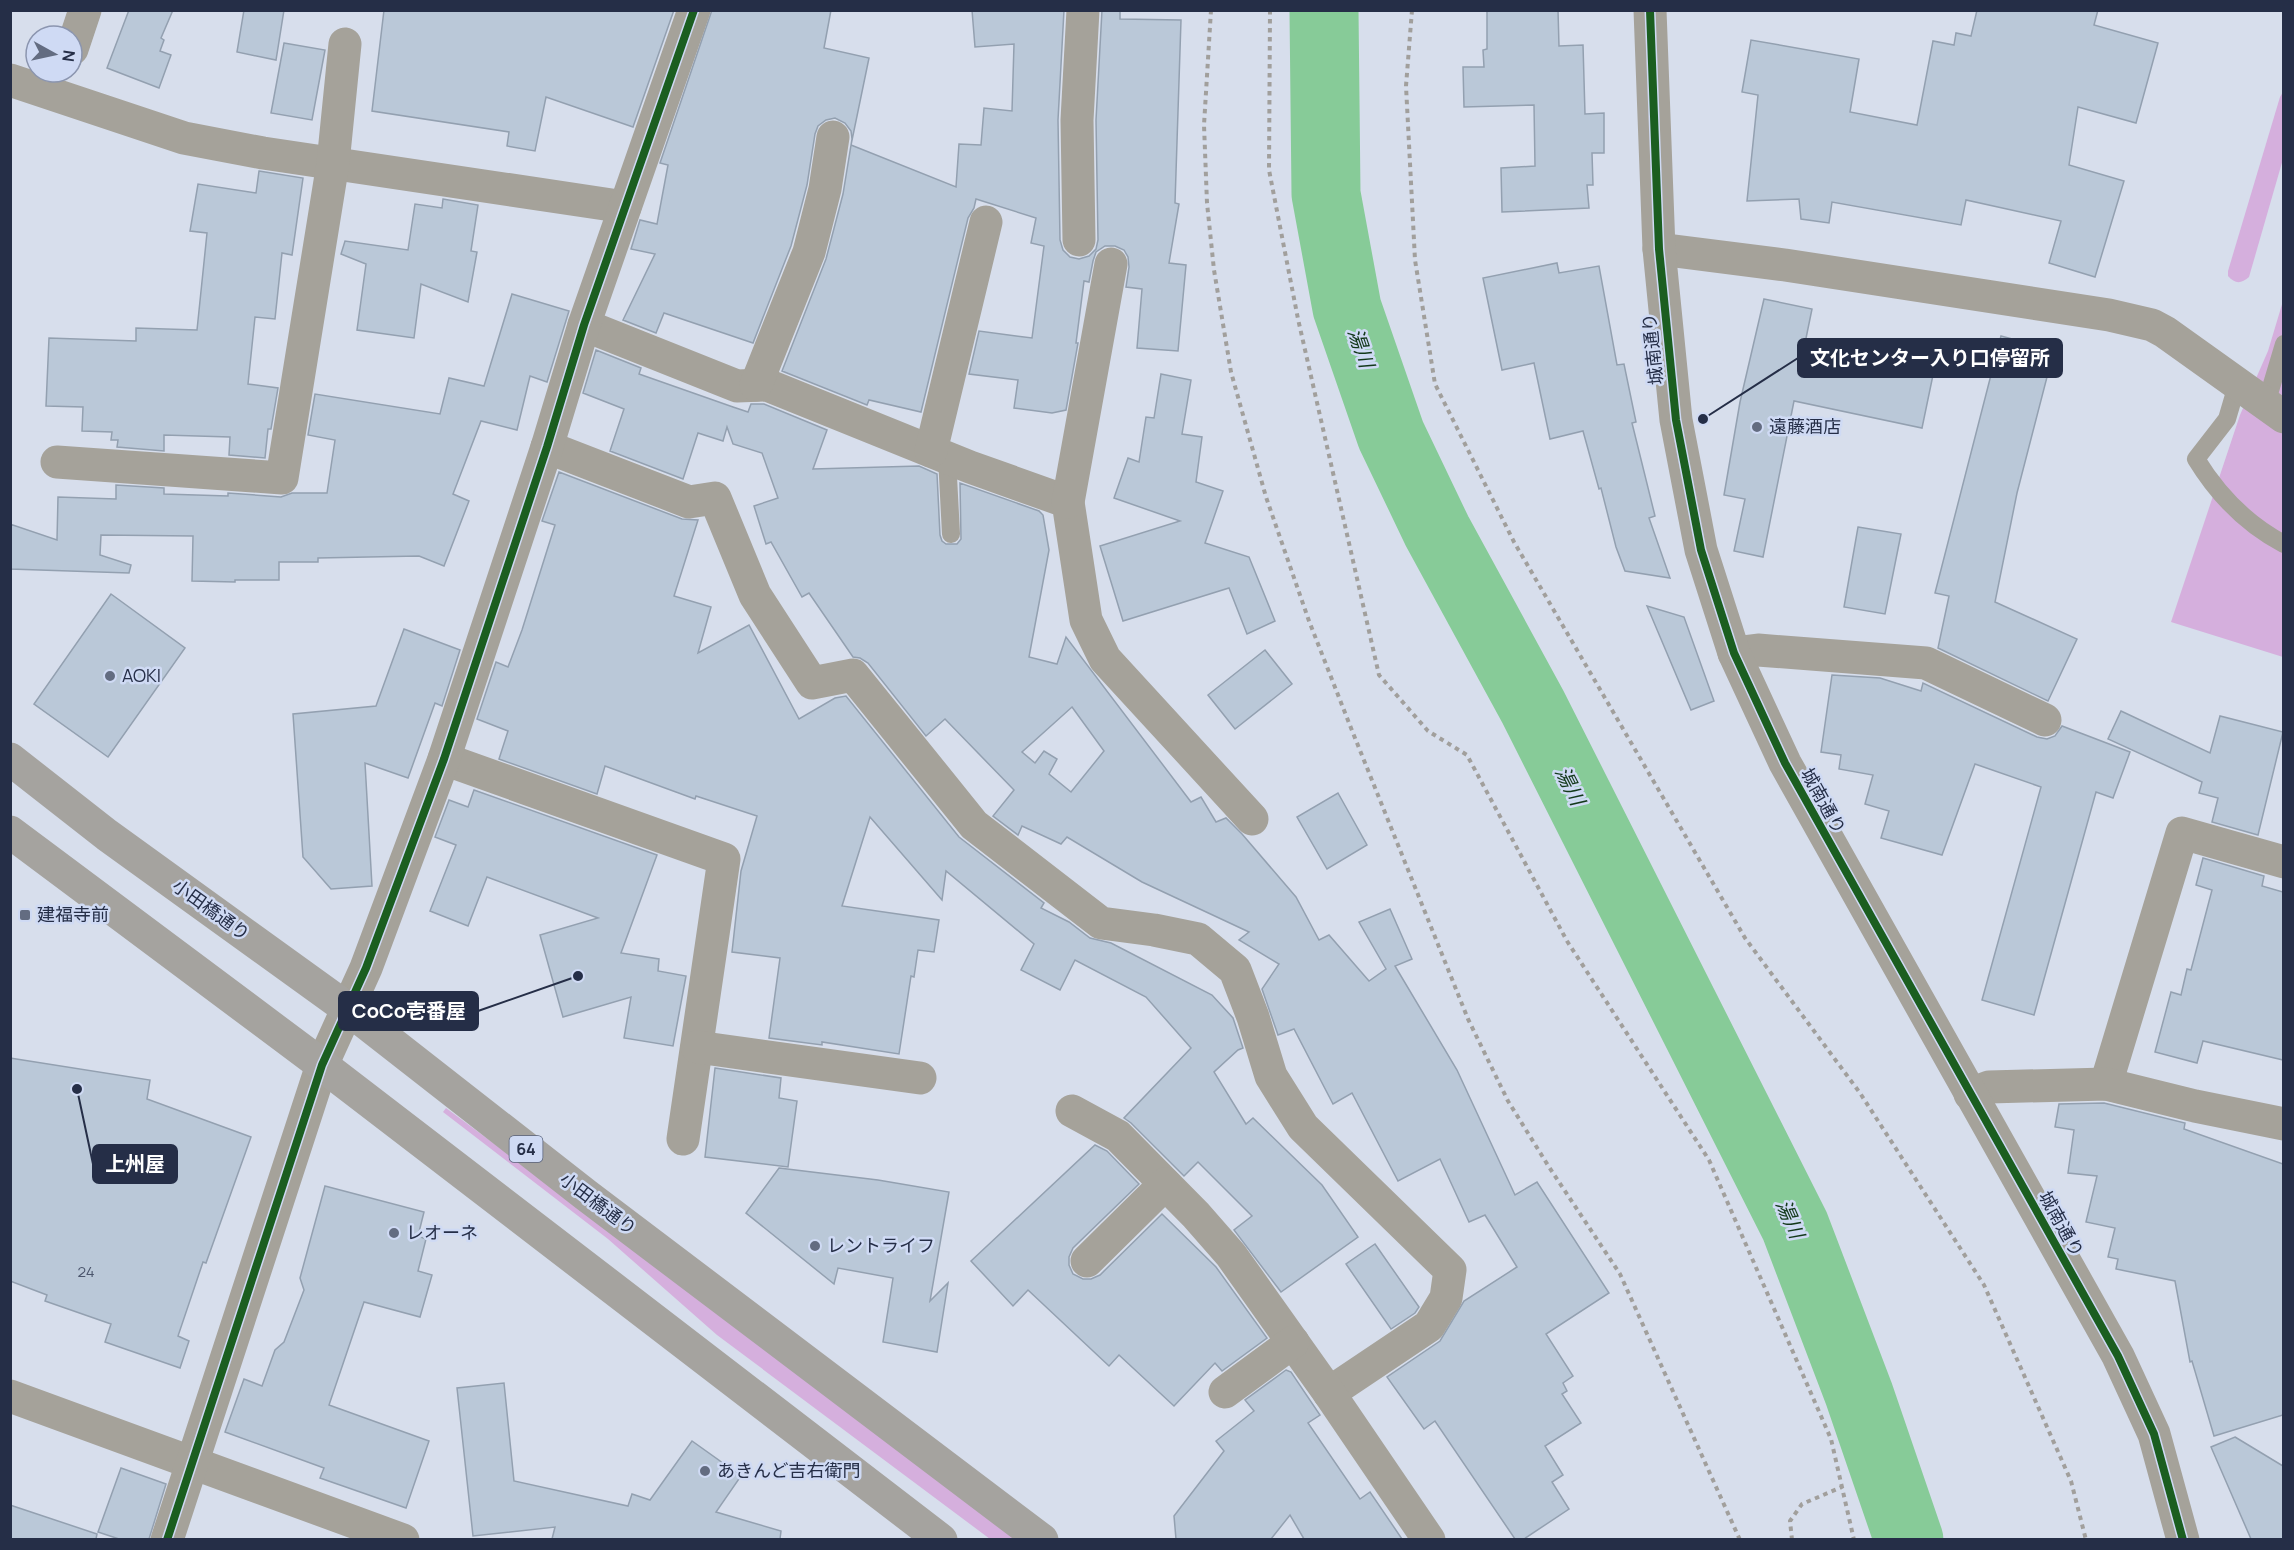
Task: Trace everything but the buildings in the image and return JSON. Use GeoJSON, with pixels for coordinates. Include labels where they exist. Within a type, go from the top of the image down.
{"type":"FeatureCollection","features":[{"type":"Feature","properties":{"kind":"main road","name":"小田橋通り"},"geometry":{"type":"LineString","coordinates":[[10,759],[107,835],[348,1009],[586,1195],[1042,1539]]}},
{"type":"Feature","properties":{"kind":"main road"},"geometry":{"type":"LineString","coordinates":[[10,831],[322,1065],[940,1539]]}},
{"type":"Feature","properties":{"kind":"street"},"geometry":{"type":"LineString","coordinates":[[167,1539],[322,1065],[366,968],[444,759],[547,447],[584,325],[694,10]]}},
{"type":"Feature","properties":{"kind":"street"},"geometry":{"type":"LineString","coordinates":[[1079,240],[1077,120],[1083,10]]}},
{"type":"Feature","properties":{"kind":"street","name":"城南通り"},"geometry":{"type":"LineString","coordinates":[[1650,10],[1659,249],[1676,420],[1701,550],[1734,653],[1785,763],[2127,1375],[2154,1434],[2183,1539]]}},
{"type":"Feature","properties":{"kind":"street"},"geometry":{"type":"LineString","coordinates":[[57,462],[282,478],[333,163],[345,44]]}},
{"type":"Feature","properties":{"kind":"street"},"geometry":{"type":"LineString","coordinates":[[60,84],[184,138],[625,207]]}},
{"type":"Feature","properties":{"kind":"street"},"geometry":{"type":"LineString","coordinates":[[756,386],[809,252],[825,189],[833,137]]}},
{"type":"Feature","properties":{"kind":"street"},"geometry":{"type":"LineString","coordinates":[[939,454],[986,222]]}},
{"type":"Feature","properties":{"kind":"street"},"geometry":{"type":"LineString","coordinates":[[1659,249],[1785,265],[2152,325],[2172,336],[2237,385],[2275,410]]}},
{"type":"Feature","properties":{"kind":"street"},"geometry":{"type":"LineString","coordinates":[[1111,264],[1068,502],[1086,620],[1105,659],[1252,819]]}},
{"type":"Feature","properties":{"kind":"street"},"geometry":{"type":"LineString","coordinates":[[584,325],[737,386],[767,385],[939,454],[1068,502]]}},
{"type":"Feature","properties":{"kind":"street"},"geometry":{"type":"LineString","coordinates":[[547,447],[689,502],[714,498],[755,595],[812,683],[853,675],[974,825],[1101,923],[1198,939],[1235,970],[1253,1017],[1271,1076],[1303,1127],[1450,1270],[1446,1298],[1429,1326],[1329,1393]]}},
{"type":"Feature","properties":{"kind":"street"},"geometry":{"type":"LineString","coordinates":[[1734,653],[1758,650],[1926,663],[2045,720]]}},
{"type":"Feature","properties":{"kind":"street"},"geometry":{"type":"LineString","coordinates":[[444,759],[724,859],[683,1139]]}},
{"type":"Feature","properties":{"kind":"street"},"geometry":{"type":"LineString","coordinates":[[2106,1084],[2182,833],[2283,862]]}},
{"type":"Feature","properties":{"kind":"street"},"geometry":{"type":"LineString","coordinates":[[697,1047],[920,1078]]}},
{"type":"Feature","properties":{"kind":"street"},"geometry":{"type":"LineString","coordinates":[[1970,1094],[1989,1087],[2106,1084],[2195,1106],[2283,1124]]}},
{"type":"Feature","properties":{"kind":"street"},"geometry":{"type":"LineString","coordinates":[[1072,1111],[1118,1136],[1231,1255],[1429,1539]]}},
{"type":"Feature","properties":{"kind":"street"},"geometry":{"type":"LineString","coordinates":[[1087,1261],[1165,1184]]}},
{"type":"Feature","properties":{"kind":"street"},"geometry":{"type":"LineString","coordinates":[[1225,1392],[1293,1342]]}},
{"type":"Feature","properties":{"kind":"street"},"geometry":{"type":"LineString","coordinates":[[10,1396],[194,1461],[403,1539]]}},
{"type":"Feature","properties":{"kind":"lane"},"geometry":{"type":"LineString","coordinates":[[2275,410],[2283,344]]}},
{"type":"Feature","properties":{"kind":"lane"},"geometry":{"type":"LineString","coordinates":[[2237,385],[2227,419],[2196,459],[2211,484],[2237,510],[2262,533],[2283,544]]}},
{"type":"Feature","properties":{"kind":"lane"},"geometry":{"type":"LineString","coordinates":[[939,454],[951,534]]}},
{"type":"Feature","properties":{"kind":"path"},"geometry":{"type":"LineString","coordinates":[[1211,10],[1204,125],[1207,203],[1214,270],[1231,372],[1266,497],[1309,621],[1468,1019],[1508,1101],[1620,1274],[1740,1539]]}},
{"type":"Feature","properties":{"kind":"path"},"geometry":{"type":"LineString","coordinates":[[1270,10],[1269,170],[1298,320],[1379,675],[1428,732],[1467,755],[1567,941],[1709,1160],[1831,1439],[1854,1539]]}},
{"type":"Feature","properties":{"kind":"path"},"geometry":{"type":"LineString","coordinates":[[1412,10],[1406,86],[1415,260],[1435,384],[1514,542],[1745,938],[1860,1093],[1984,1284],[2071,1481],[2086,1539]]}},
{"type":"Feature","properties":{"kind":"path"},"geometry":{"type":"LineString","coordinates":[[1792,1539],[1790,1521],[1802,1504],[1842,1487]]}},
{"type":"Feature","properties":{"kind":"shaded area"},"geometry":{"type":"Polygon","coordinates":[[[2283,92],[2283,159],[2249,277],[2236,282],[2228,276],[2228,271],[2283,92]]]}},
{"type":"Feature","properties":{"kind":"shaded area"},"geometry":{"type":"Polygon","coordinates":[[[2283,301],[2283,657],[2171,622],[2240,415],[2268,351],[2283,301]]]}},
{"type":"Feature","properties":{"kind":"shaded area"},"geometry":{"type":"Polygon","coordinates":[[[446,1108],[1015,1539],[990,1539],[717,1335],[608,1239],[443,1112],[446,1108]]]}},
{"type":"Feature","properties":{"kind":"waterway","name":"湯川"},"geometry":{"type":"LineString","coordinates":[[1324,10],[1326,194],[1347,308],[1391,435],[1437,531],[1533,707],[1795,1226],[1859,1394],[1909,1540]]}},
{"type":"Feature","properties":{"kind":"cycle path"},"geometry":{"type":"LineString","coordinates":[[167,1540],[322,1065],[366,968],[444,759],[547,447],[584,325],[694,10]]}},
{"type":"Feature","properties":{"kind":"cycle path"},"geometry":{"type":"LineString","coordinates":[[1650,10],[1659,249],[1676,420],[1701,550],[1734,653],[1785,763],[2118,1356],[2154,1434],[2183,1540]]}},
{"type":"Feature","properties":{"kind":"place","name":"文化センター入り口停留所"},"geometry":{"type":"Point","coordinates":[1703,419]}},
{"type":"Feature","properties":{"kind":"place","name":"遠藤酒店"},"geometry":{"type":"Point","coordinates":[1757,427]}},
{"type":"Feature","properties":{"kind":"place","name":"AOKI"},"geometry":{"type":"Point","coordinates":[110,676]}},
{"type":"Feature","properties":{"kind":"place","name":"建福寺前"},"geometry":{"type":"Point","coordinates":[25,915]}},
{"type":"Feature","properties":{"kind":"place","name":"CoCo壱番屋"},"geometry":{"type":"Point","coordinates":[578,976]}},
{"type":"Feature","properties":{"kind":"place","name":"上州屋"},"geometry":{"type":"Point","coordinates":[77,1089]}},
{"type":"Feature","properties":{"kind":"place","name":"レオーネ"},"geometry":{"type":"Point","coordinates":[394,1233]}},
{"type":"Feature","properties":{"kind":"place","name":"レントライフ"},"geometry":{"type":"Point","coordinates":[815,1246]}},
{"type":"Feature","properties":{"kind":"place","name":"あきんど吉右衛門"},"geometry":{"type":"Point","coordinates":[705,1471]}}]}
